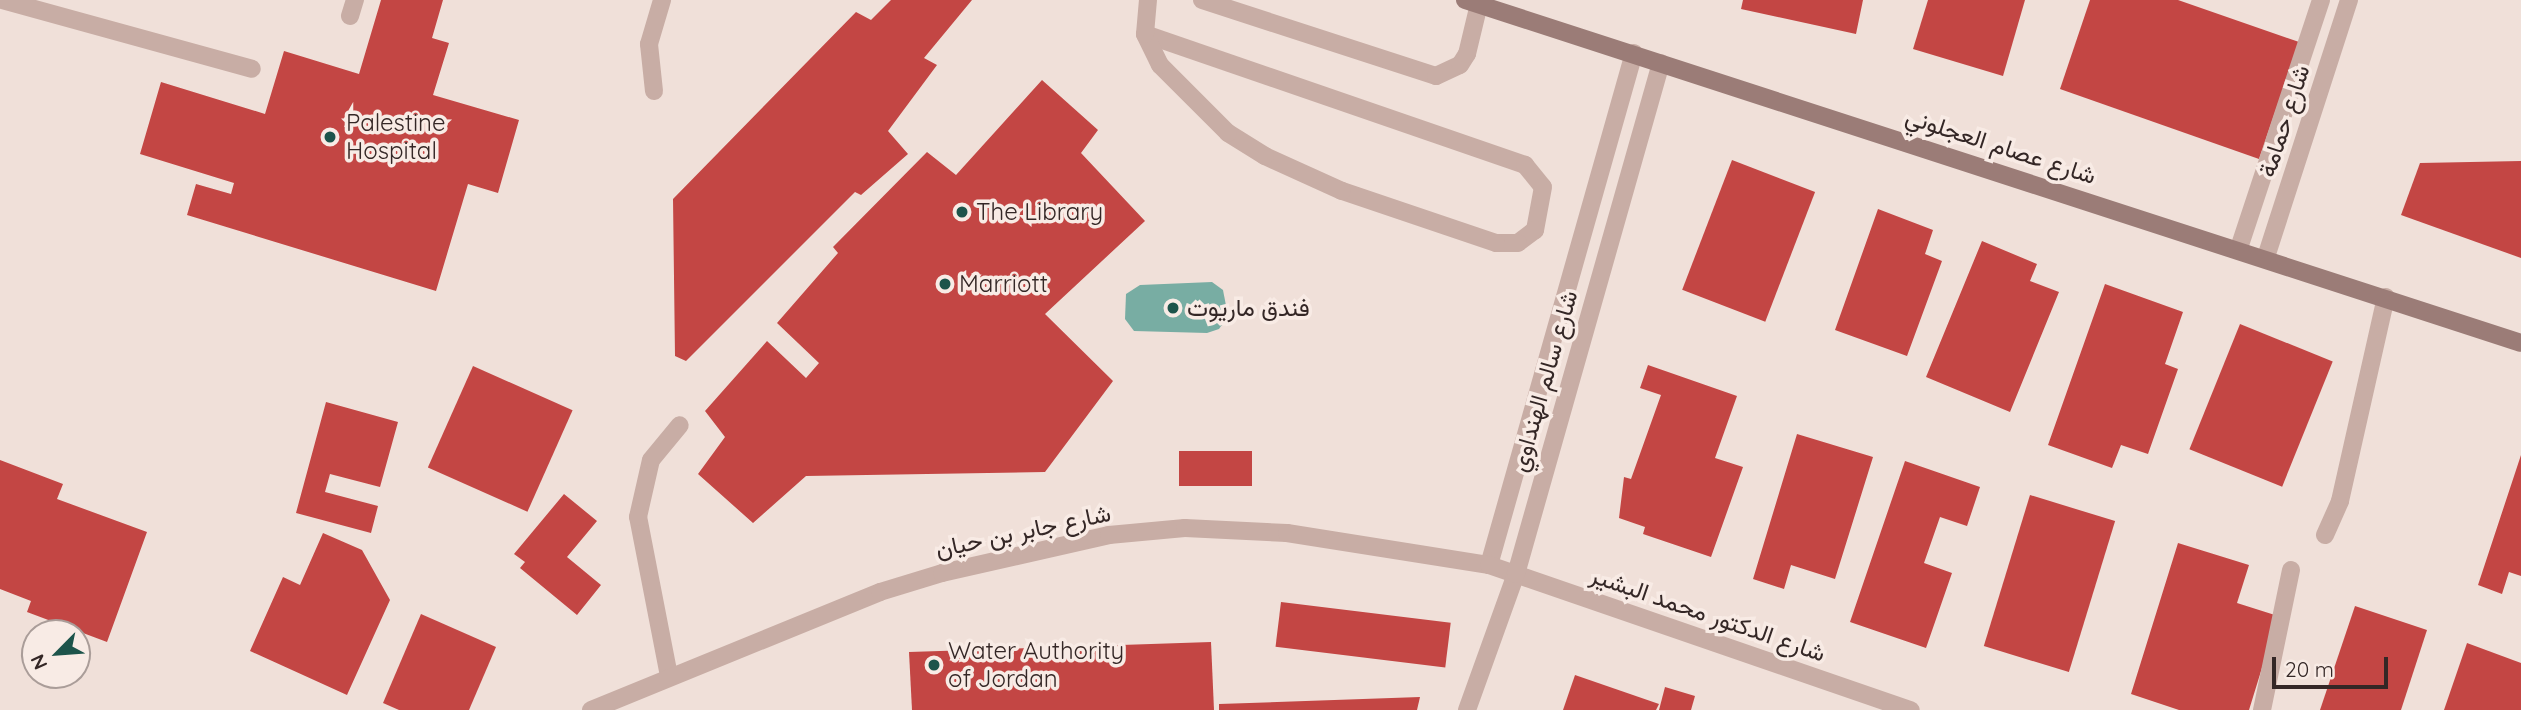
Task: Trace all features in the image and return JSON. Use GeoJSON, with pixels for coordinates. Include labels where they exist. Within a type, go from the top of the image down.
{"type":"FeatureCollection","features":[{"type":"Feature","properties":{"kind":"street"},"geometry":{"type":"LineString","coordinates":[[2,0],[252,69]]}},
{"type":"Feature","properties":{"kind":"street"},"geometry":{"type":"LineString","coordinates":[[654,92],[649,44],[662,0]]}},
{"type":"Feature","properties":{"kind":"street"},"geometry":{"type":"LineString","coordinates":[[1145,34],[1525,165],[1543,187],[1535,230],[1518,243],[1496,243],[1303,175],[1228,133],[1160,65],[1145,34],[1148,0]]}},
{"type":"Feature","properties":{"kind":"street"},"geometry":{"type":"LineString","coordinates":[[1202,0],[1436,76],[1460,65],[1466,54],[1472,2]]}},
{"type":"Feature","properties":{"kind":"street","name":"شارع حمامة"},"geometry":{"type":"LineString","coordinates":[[2239,248],[2320,0]]}},
{"type":"Feature","properties":{"kind":"street","name":"شارع حمامة"},"geometry":{"type":"LineString","coordinates":[[2266,257],[2348,0]]}},
{"type":"Feature","properties":{"kind":"street","name":"شارع عصام العجلوني"},"geometry":{"type":"LineString","coordinates":[[1472,2],[2239,248],[2521,343]]}},
{"type":"Feature","properties":{"kind":"street","name":"شارع سالم الهنداوي"},"geometry":{"type":"LineString","coordinates":[[1489,565],[1634,53]]}},
{"type":"Feature","properties":{"kind":"street","name":"شارع سالم الهنداوي"},"geometry":{"type":"LineString","coordinates":[[1466,710],[1516,574],[1661,63]]}},
{"type":"Feature","properties":{"kind":"street"},"geometry":{"type":"LineString","coordinates":[[2325,535],[2340,501],[2386,297]]}},
{"type":"Feature","properties":{"kind":"street"},"geometry":{"type":"LineString","coordinates":[[669,676],[638,517],[651,460],[680,425]]}},
{"type":"Feature","properties":{"kind":"street","name":"شارع جابر بن حيان"},"geometry":{"type":"LineString","coordinates":[[591,710],[880,592],[1025,551],[1109,535],[1185,528],[1287,533],[1489,565]]}},
{"type":"Feature","properties":{"kind":"street","name":"شارع الدكتور محمد البشير"},"geometry":{"type":"LineString","coordinates":[[1489,565],[1911,710]]}},
{"type":"Feature","properties":{"kind":"street"},"geometry":{"type":"LineString","coordinates":[[2262,710],[2291,570]]}},
{"type":"Feature","properties":{"kind":"water"},"geometry":{"type":"Polygon","coordinates":[[[1212,282],[1223,290],[1228,316],[1219,329],[1207,333],[1134,331],[1125,319],[1126,294],[1140,285],[1212,282]]]}},
{"type":"Feature","properties":{"kind":"building","name":"Palestine Hospital"},"geometry":{"type":"Polygon","coordinates":[[[381,0],[443,0],[432,38],[449,43],[433,95],[519,120],[498,193],[468,184],[436,291],[187,215],[196,184],[231,194],[234,183],[140,154],[161,82],[265,114],[284,51],[359,74],[381,0]]]}},
{"type":"Feature","properties":{"kind":"building"},"geometry":{"type":"Polygon","coordinates":[[[891,0],[972,0],[924,58],[937,65],[888,131],[908,154],[861,195],[855,192],[686,361],[675,356],[673,199],[856,12],[871,20],[891,0]]]}},
{"type":"Feature","properties":{"kind":"building"},"geometry":{"type":"Polygon","coordinates":[[[1743,0],[1863,0],[1856,34],[1741,9],[1743,0]]]}},
{"type":"Feature","properties":{"kind":"building"},"geometry":{"type":"Polygon","coordinates":[[[1928,0],[2025,0],[2003,76],[1913,49],[1928,0]]]}},
{"type":"Feature","properties":{"kind":"building"},"geometry":{"type":"Polygon","coordinates":[[[2090,0],[2178,0],[2299,42],[2259,159],[2060,89],[2090,0]]]}},
{"type":"Feature","properties":{"kind":"building","name":"Marriott"},"geometry":{"type":"Polygon","coordinates":[[[1042,80],[1098,130],[1081,153],[1145,221],[1045,314],[1113,381],[1045,472],[806,476],[753,523],[698,474],[725,437],[705,411],[767,341],[806,378],[819,363],[777,323],[838,253],[833,247],[927,152],[956,175],[1042,80]]]}},
{"type":"Feature","properties":{"kind":"building"},"geometry":{"type":"Polygon","coordinates":[[[1732,160],[1815,192],[1765,322],[1682,290],[1732,160]]]}},
{"type":"Feature","properties":{"kind":"building"},"geometry":{"type":"Polygon","coordinates":[[[2521,161],[2521,258],[2401,215],[2420,163],[2521,161]]]}},
{"type":"Feature","properties":{"kind":"building"},"geometry":{"type":"Polygon","coordinates":[[[1878,209],[1933,230],[1925,254],[1942,261],[1907,356],[1835,330],[1878,209]]]}},
{"type":"Feature","properties":{"kind":"building"},"geometry":{"type":"Polygon","coordinates":[[[1982,241],[2037,264],[2030,281],[2059,292],[2010,412],[1926,377],[1982,241]]]}},
{"type":"Feature","properties":{"kind":"building"},"geometry":{"type":"Polygon","coordinates":[[[2105,284],[2183,312],[2165,364],[2178,369],[2148,454],[2121,445],[2112,468],[2048,445],[2105,284]]]}},
{"type":"Feature","properties":{"kind":"building"},"geometry":{"type":"Polygon","coordinates":[[[2240,324],[2333,361],[2282,487],[2189,449],[2240,324]]]}},
{"type":"Feature","properties":{"kind":"building"},"geometry":{"type":"Polygon","coordinates":[[[1648,365],[1737,396],[1715,458],[1743,467],[1711,557],[1643,534],[1645,527],[1619,518],[1624,477],[1631,479],[1661,395],[1640,388],[1648,365]]]}},
{"type":"Feature","properties":{"kind":"building"},"geometry":{"type":"Polygon","coordinates":[[[473,366],[573,410],[527,512],[428,467],[473,366]]]}},
{"type":"Feature","properties":{"kind":"building"},"geometry":{"type":"Polygon","coordinates":[[[326,402],[398,422],[380,487],[330,474],[325,492],[378,506],[371,533],[296,513],[326,402]]]}},
{"type":"Feature","properties":{"kind":"building"},"geometry":{"type":"Polygon","coordinates":[[[1797,434],[1873,457],[1835,579],[1791,565],[1784,589],[1753,579],[1797,434]]]}},
{"type":"Feature","properties":{"kind":"building"},"geometry":{"type":"Polygon","coordinates":[[[1179,451],[1252,451],[1252,486],[1179,486],[1179,451]]]}},
{"type":"Feature","properties":{"kind":"building"},"geometry":{"type":"Polygon","coordinates":[[[2521,455],[2521,576],[2509,572],[2502,594],[2478,585],[2521,455]]]}},
{"type":"Feature","properties":{"kind":"building"},"geometry":{"type":"Polygon","coordinates":[[[0,460],[63,484],[57,499],[147,532],[107,642],[91,636],[91,619],[46,619],[27,612],[31,601],[0,589],[0,460]]]}},
{"type":"Feature","properties":{"kind":"building"},"geometry":{"type":"Polygon","coordinates":[[[1905,461],[1980,487],[1967,526],[1940,517],[1924,563],[1952,573],[1926,648],[1850,622],[1905,461]]]}},
{"type":"Feature","properties":{"kind":"building"},"geometry":{"type":"Polygon","coordinates":[[[564,494],[597,521],[567,557],[601,585],[577,615],[520,568],[525,562],[514,554],[564,494]]]}},
{"type":"Feature","properties":{"kind":"building"},"geometry":{"type":"Polygon","coordinates":[[[2030,495],[2115,521],[2069,672],[1984,646],[2030,495]]]}},
{"type":"Feature","properties":{"kind":"building"},"geometry":{"type":"Polygon","coordinates":[[[323,533],[362,550],[390,600],[347,695],[250,651],[283,577],[300,585],[323,533]]]}},
{"type":"Feature","properties":{"kind":"building"},"geometry":{"type":"Polygon","coordinates":[[[2178,543],[2249,565],[2237,603],[2278,616],[2249,710],[2179,710],[2131,694],[2178,543]]]}},
{"type":"Feature","properties":{"kind":"building"},"geometry":{"type":"Polygon","coordinates":[[[1281,602],[1451,623],[1445,668],[1276,647],[1281,602]]]}},
{"type":"Feature","properties":{"kind":"building"},"geometry":{"type":"Polygon","coordinates":[[[2355,606],[2427,630],[2401,710],[2320,710],[2355,606]]]}},
{"type":"Feature","properties":{"kind":"building"},"geometry":{"type":"Polygon","coordinates":[[[421,614],[496,647],[469,710],[399,710],[383,703],[421,614]]]}},
{"type":"Feature","properties":{"kind":"building"},"geometry":{"type":"Polygon","coordinates":[[[1211,642],[1214,710],[912,710],[909,652],[1211,642]]]}},
{"type":"Feature","properties":{"kind":"building"},"geometry":{"type":"Polygon","coordinates":[[[2467,643],[2521,663],[2521,710],[2444,710],[2467,643]]]}},
{"type":"Feature","properties":{"kind":"building"},"geometry":{"type":"Polygon","coordinates":[[[1575,675],[1659,704],[1656,710],[1563,710],[1575,675]]]}},
{"type":"Feature","properties":{"kind":"building"},"geometry":{"type":"Polygon","coordinates":[[[1665,687],[1695,696],[1691,710],[1659,710],[1665,687]]]}},
{"type":"Feature","properties":{"kind":"building"},"geometry":{"type":"Polygon","coordinates":[[[1420,697],[1417,710],[1219,710],[1219,704],[1420,697]]]}},
{"type":"Feature","properties":{"kind":"place","name":"Palestine Hospital"},"geometry":{"type":"Point","coordinates":[330,137]}},
{"type":"Feature","properties":{"kind":"place","name":"The Library"},"geometry":{"type":"Point","coordinates":[962,212]}},
{"type":"Feature","properties":{"kind":"place","name":"Marriott"},"geometry":{"type":"Point","coordinates":[945,284]}},
{"type":"Feature","properties":{"kind":"place","name":"فندق ماريوت"},"geometry":{"type":"Point","coordinates":[1173,308]}},
{"type":"Feature","properties":{"kind":"place","name":"Water Authority of Jordan"},"geometry":{"type":"Point","coordinates":[934,665]}}]}
